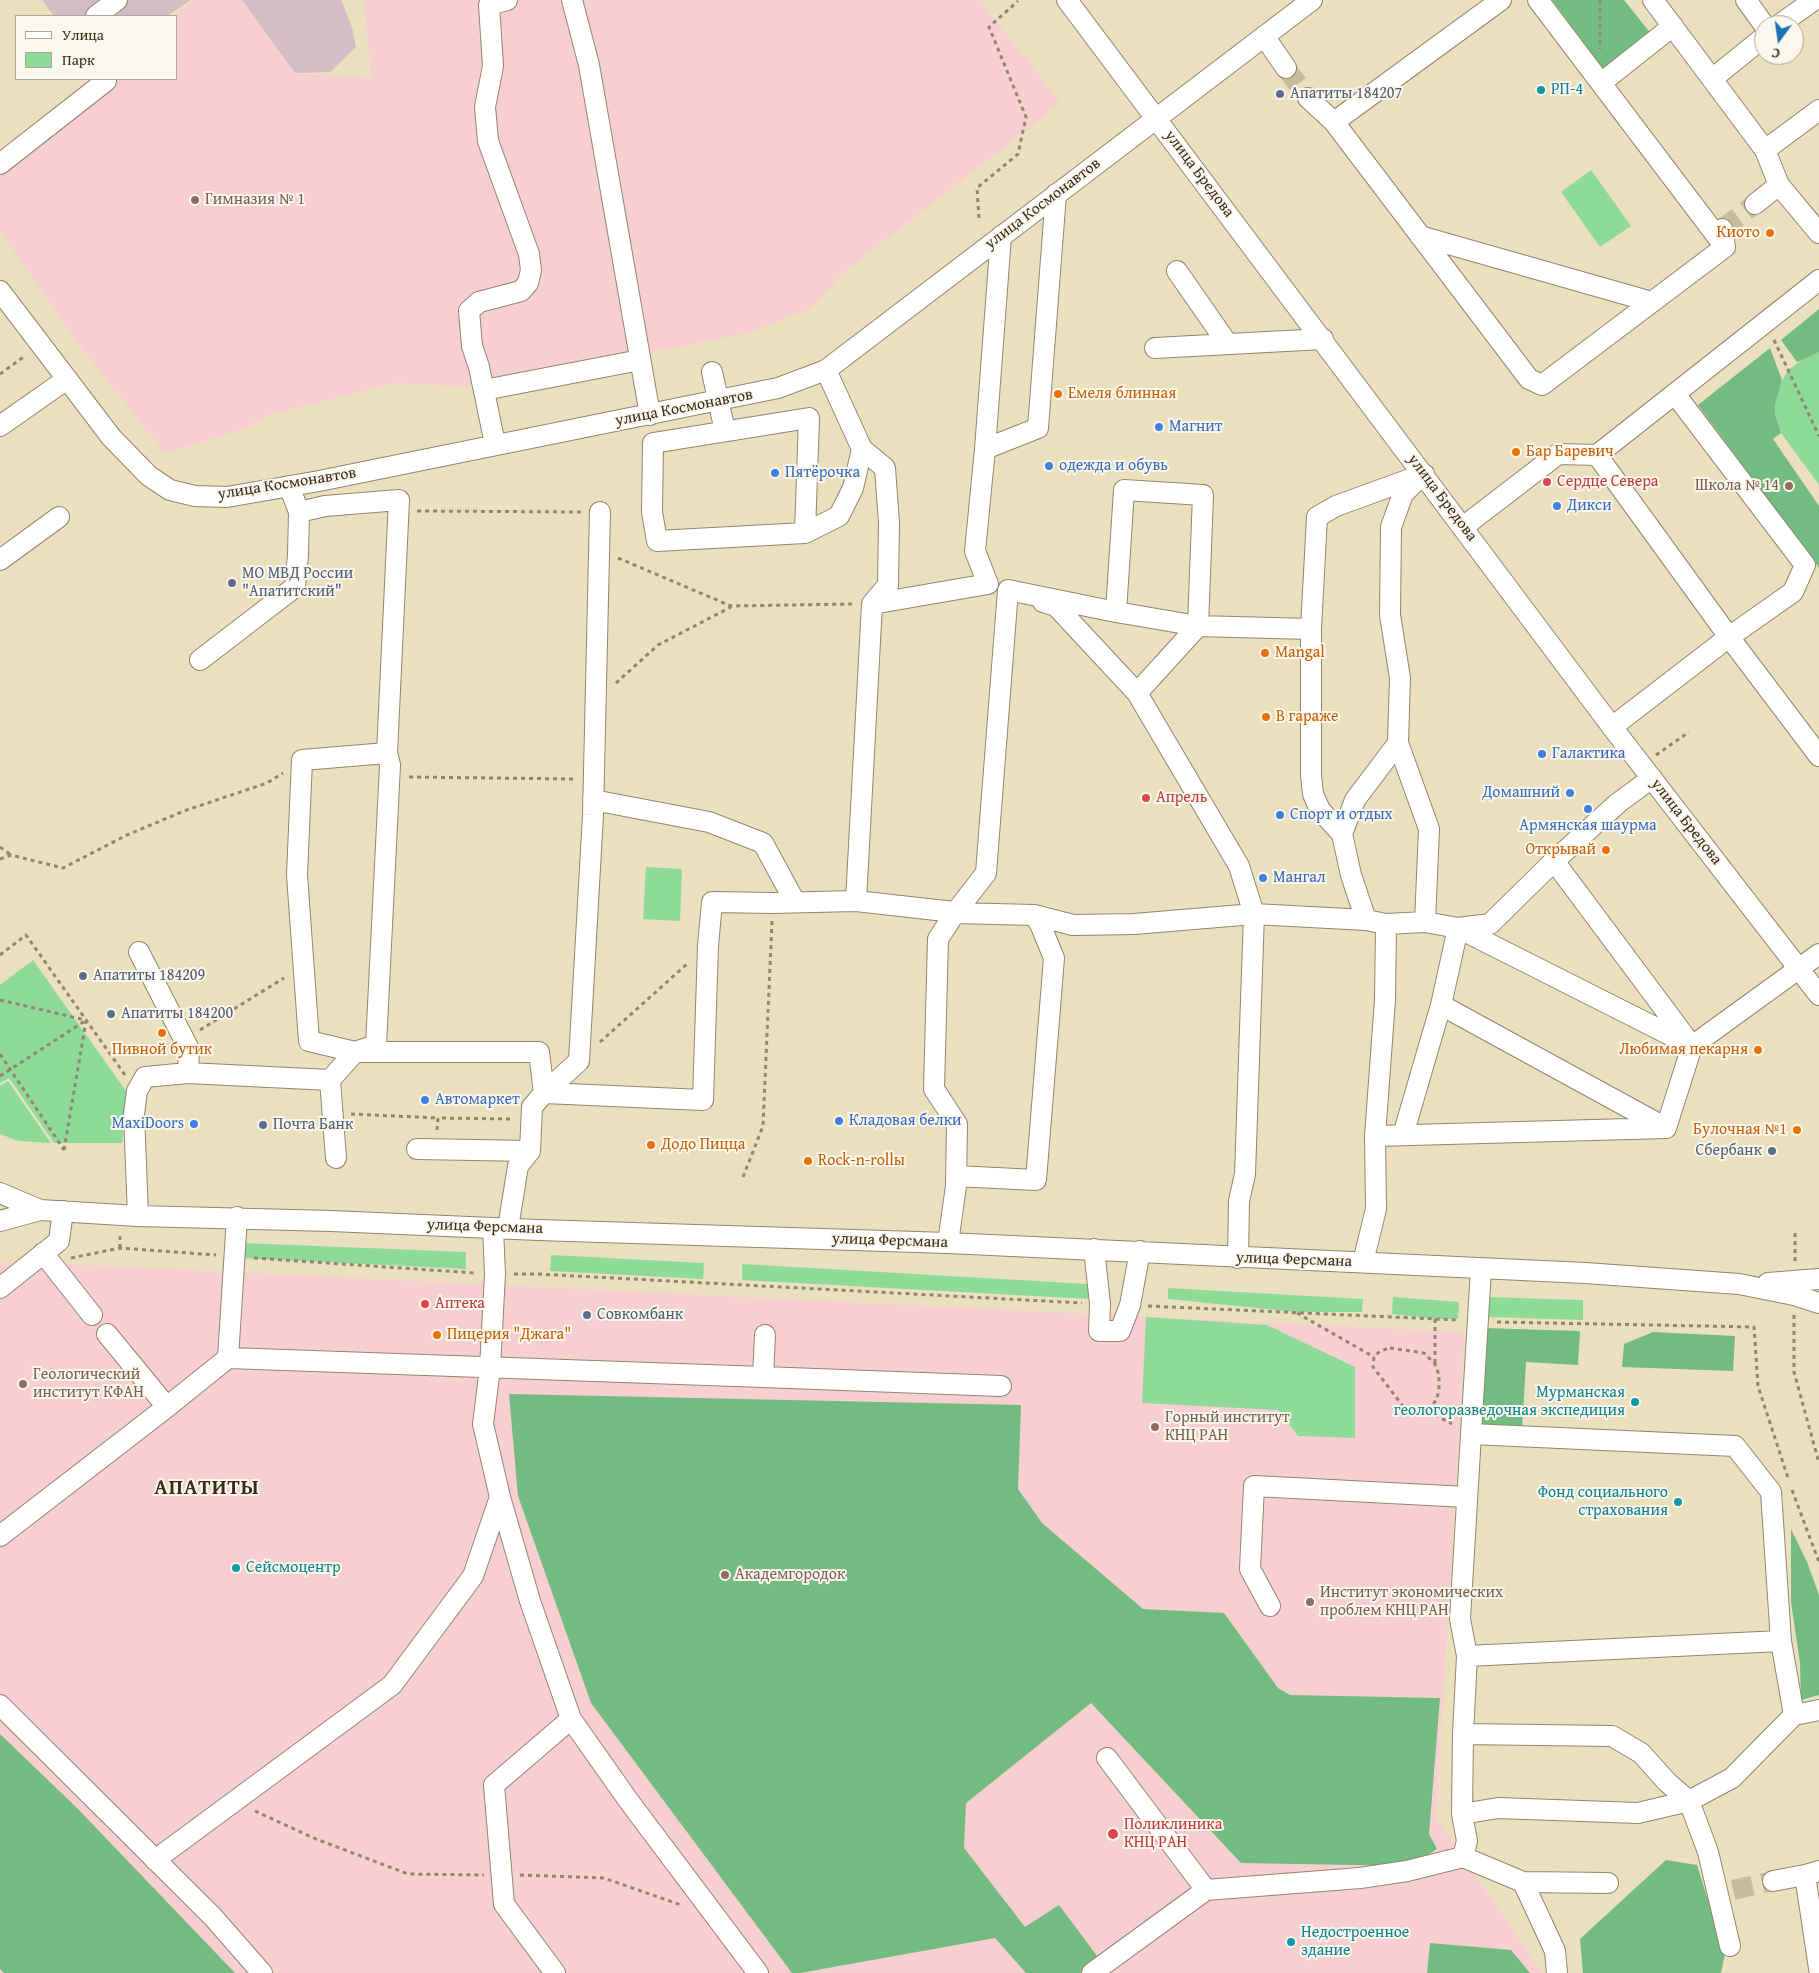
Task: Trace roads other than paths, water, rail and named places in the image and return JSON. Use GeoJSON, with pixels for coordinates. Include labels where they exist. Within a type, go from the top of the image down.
{"type":"FeatureCollection","features":[{"type":"Feature","properties":{"kind":"street"},"geometry":{"type":"LineString","coordinates":[[97,15],[117,0]]}},
{"type":"Feature","properties":{"kind":"street"},"geometry":{"type":"LineString","coordinates":[[572,0],[589,65],[650,415]]}},
{"type":"Feature","properties":{"kind":"street","name":"улица Бредова"},"geometry":{"type":"LineString","coordinates":[[1067,0],[1612,727],[1819,995]]}},
{"type":"Feature","properties":{"kind":"street","name":"улица Космонавтов"},"geometry":{"type":"LineString","coordinates":[[0,291],[111,438],[149,476],[170,490],[195,496],[227,497],[288,486],[778,388],[826,370],[1312,0]]}},
{"type":"Feature","properties":{"kind":"street"},"geometry":{"type":"LineString","coordinates":[[1334,122],[1502,0]]}},
{"type":"Feature","properties":{"kind":"street"},"geometry":{"type":"LineString","coordinates":[[1308,98],[1334,122],[1529,379],[1542,385],[1652,302],[1724,238],[1538,0]]}},
{"type":"Feature","properties":{"kind":"street"},"geometry":{"type":"LineString","coordinates":[[1653,0],[1765,150],[1778,185],[1819,233]]}},
{"type":"Feature","properties":{"kind":"street"},"geometry":{"type":"LineString","coordinates":[[1746,0],[1757,15]]}},
{"type":"Feature","properties":{"kind":"street"},"geometry":{"type":"LineString","coordinates":[[1793,15],[1814,0]]}},
{"type":"Feature","properties":{"kind":"street"},"geometry":{"type":"LineString","coordinates":[[494,2],[493,66],[485,106],[488,141],[529,254],[530,270],[528,283],[521,290],[480,302],[469,311],[472,346],[479,367],[494,444]]}},
{"type":"Feature","properties":{"kind":"street"},"geometry":{"type":"LineString","coordinates":[[1601,83],[1673,26]]}},
{"type":"Feature","properties":{"kind":"street"},"geometry":{"type":"LineString","coordinates":[[1264,36],[1286,68]]}},
{"type":"Feature","properties":{"kind":"street"},"geometry":{"type":"LineString","coordinates":[[1712,78],[1754,44]]}},
{"type":"Feature","properties":{"kind":"street"},"geometry":{"type":"LineString","coordinates":[[0,164],[105,80]]}},
{"type":"Feature","properties":{"kind":"street"},"geometry":{"type":"LineString","coordinates":[[1765,150],[1819,110]]}},
{"type":"Feature","properties":{"kind":"street"},"geometry":{"type":"LineString","coordinates":[[1755,204],[1778,185]]}},
{"type":"Feature","properties":{"kind":"street"},"geometry":{"type":"LineString","coordinates":[[985,449],[1038,428],[1056,194]]}},
{"type":"Feature","properties":{"kind":"street"},"geometry":{"type":"LineString","coordinates":[[988,584],[975,551],[985,449],[1001,236]]}},
{"type":"Feature","properties":{"kind":"street"},"geometry":{"type":"LineString","coordinates":[[1420,236],[1652,302]]}},
{"type":"Feature","properties":{"kind":"street"},"geometry":{"type":"LineString","coordinates":[[1177,272],[1227,343]]}},
{"type":"Feature","properties":{"kind":"street"},"geometry":{"type":"LineString","coordinates":[[1463,527],[1558,454],[1597,455],[1819,280]]}},
{"type":"Feature","properties":{"kind":"street"},"geometry":{"type":"LineString","coordinates":[[1155,348],[1323,339]]}},
{"type":"Feature","properties":{"kind":"street"},"geometry":{"type":"LineString","coordinates":[[484,390],[640,360]]}},
{"type":"Feature","properties":{"kind":"street"},"geometry":{"type":"LineString","coordinates":[[826,370],[862,449],[885,468],[889,523],[888,585],[872,604],[856,901]]}},
{"type":"Feature","properties":{"kind":"street"},"geometry":{"type":"LineString","coordinates":[[712,372],[725,431]]}},
{"type":"Feature","properties":{"kind":"street"},"geometry":{"type":"LineString","coordinates":[[0,426],[67,379]]}},
{"type":"Feature","properties":{"kind":"street"},"geometry":{"type":"LineString","coordinates":[[1612,727],[1729,637],[1793,592],[1806,565],[1675,394]]}},
{"type":"Feature","properties":{"kind":"street"},"geometry":{"type":"LineString","coordinates":[[805,533],[809,418],[653,443],[652,512],[657,541],[805,533],[838,516],[852,488],[862,449]]}},
{"type":"Feature","properties":{"kind":"street"},"geometry":{"type":"LineString","coordinates":[[1597,455],[1729,637],[1819,756]]}},
{"type":"Feature","properties":{"kind":"street"},"geometry":{"type":"LineString","coordinates":[[1366,920],[1351,875],[1342,834],[1320,810],[1313,794],[1311,775],[1311,629],[1317,517],[1336,506],[1424,474]]}},
{"type":"Feature","properties":{"kind":"street"},"geometry":{"type":"LineString","coordinates":[[1424,474],[1403,494],[1391,526],[1390,615],[1400,678],[1398,743],[1429,829],[1425,922]]}},
{"type":"Feature","properties":{"kind":"street"},"geometry":{"type":"LineString","coordinates":[[200,660],[295,587],[298,555],[298,512],[288,486]]}},
{"type":"Feature","properties":{"kind":"street"},"geometry":{"type":"LineString","coordinates":[[1116,612],[1124,490],[1203,495],[1198,626],[1137,693]]}},
{"type":"Feature","properties":{"kind":"street"},"geometry":{"type":"LineString","coordinates":[[298,512],[325,506],[399,500],[387,754],[390,776],[376,1045],[355,1052],[330,1080],[336,1158]]}},
{"type":"Feature","properties":{"kind":"street"},"geometry":{"type":"LineString","coordinates":[[600,512],[594,780],[579,1061],[544,1092],[532,1107],[530,1151],[518,1166],[501,1228],[495,1274],[490,1368],[483,1424],[500,1497],[530,1601],[571,1719],[628,1800],[758,1973]]}},
{"type":"Feature","properties":{"kind":"street"},"geometry":{"type":"LineString","coordinates":[[0,560],[59,517]]}},
{"type":"Feature","properties":{"kind":"street"},"geometry":{"type":"LineString","coordinates":[[872,604],[988,584],[1056,606],[1137,693],[1239,866],[1254,914],[1245,1174],[1239,1202],[1238,1258]]}},
{"type":"Feature","properties":{"kind":"street"},"geometry":{"type":"LineString","coordinates":[[1008,590],[1116,612],[1198,626],[1311,629]]}},
{"type":"Feature","properties":{"kind":"street"},"geometry":{"type":"LineString","coordinates":[[948,1243],[956,1186],[957,1124],[934,1089],[938,939],[955,913],[986,873],[1008,590]]}},
{"type":"Feature","properties":{"kind":"street"},"geometry":{"type":"LineString","coordinates":[[1342,834],[1355,800],[1398,743]]}},
{"type":"Feature","properties":{"kind":"street"},"geometry":{"type":"LineString","coordinates":[[387,754],[302,760],[297,874],[308,1041],[355,1052],[539,1052],[544,1092]]}},
{"type":"Feature","properties":{"kind":"street"},"geometry":{"type":"LineString","coordinates":[[1458,928],[1490,924],[1554,861],[1618,803],[1652,778]]}},
{"type":"Feature","properties":{"kind":"street"},"geometry":{"type":"LineString","coordinates":[[593,800],[709,822],[763,843],[795,902]]}},
{"type":"Feature","properties":{"kind":"street"},"geometry":{"type":"LineString","coordinates":[[1554,861],[1692,1046]]}},
{"type":"Feature","properties":{"kind":"street"},"geometry":{"type":"LineString","coordinates":[[544,1092],[704,1100],[708,946],[712,902],[856,901],[955,913],[1034,915],[1073,926],[1134,924],[1254,914],[1366,920],[1386,924],[1425,922],[1458,928],[1692,1046]]}},
{"type":"Feature","properties":{"kind":"street"},"geometry":{"type":"LineString","coordinates":[[956,1176],[1036,1180],[1054,958],[1040,924],[1034,915]]}},
{"type":"Feature","properties":{"kind":"street"},"geometry":{"type":"LineString","coordinates":[[1364,1262],[1376,1209],[1375,1136],[1384,1000],[1386,924]]}},
{"type":"Feature","properties":{"kind":"street"},"geometry":{"type":"LineString","coordinates":[[1403,1135],[1441,1005],[1458,928]]}},
{"type":"Feature","properties":{"kind":"street"},"geometry":{"type":"LineString","coordinates":[[139,952],[189,1049],[188,1073]]}},
{"type":"Feature","properties":{"kind":"street"},"geometry":{"type":"LineString","coordinates":[[1666,1128],[1692,1046],[1819,954]]}},
{"type":"Feature","properties":{"kind":"street"},"geometry":{"type":"LineString","coordinates":[[1441,1005],[1666,1128]]}},
{"type":"Feature","properties":{"kind":"street"},"geometry":{"type":"LineString","coordinates":[[138,1216],[134,1114],[137,1092],[145,1077],[188,1073],[330,1080]]}},
{"type":"Feature","properties":{"kind":"street"},"geometry":{"type":"LineString","coordinates":[[1375,1136],[1666,1128]]}},
{"type":"Feature","properties":{"kind":"street"},"geometry":{"type":"LineString","coordinates":[[427,1149],[530,1151]]}},
{"type":"Feature","properties":{"kind":"street","name":"улица Ферсмана"},"geometry":{"type":"LineString","coordinates":[[0,1193],[40,1210]]}},
{"type":"Feature","properties":{"kind":"street","name":"улица Ферсмана"},"geometry":{"type":"LineString","coordinates":[[0,1221],[40,1210],[63,1210],[138,1216],[1094,1249],[1238,1258],[1585,1273],[1739,1284],[1794,1295],[1819,1303]]}},
{"type":"Feature","properties":{"kind":"street"},"geometry":{"type":"LineString","coordinates":[[0,1288],[49,1261],[59,1241],[63,1210]]}},
{"type":"Feature","properties":{"kind":"street"},"geometry":{"type":"LineString","coordinates":[[228,1358],[237,1218]]}},
{"type":"Feature","properties":{"kind":"street"},"geometry":{"type":"LineString","coordinates":[[1094,1249],[1100,1304],[1099,1331],[1120,1331],[1130,1305],[1140,1252]]}},
{"type":"Feature","properties":{"kind":"street"},"geometry":{"type":"LineString","coordinates":[[49,1261],[92,1315]]}},
{"type":"Feature","properties":{"kind":"street"},"geometry":{"type":"LineString","coordinates":[[1463,1857],[1467,1841],[1462,1814],[1463,1734],[1467,1656],[1460,1619],[1481,1269]]}},
{"type":"Feature","properties":{"kind":"street","name":"улица Ферсмана"},"geometry":{"type":"LineString","coordinates":[[1739,1284],[1819,1279]]}},
{"type":"Feature","properties":{"kind":"street"},"geometry":{"type":"LineString","coordinates":[[107,1334],[167,1407]]}},
{"type":"Feature","properties":{"kind":"street"},"geometry":{"type":"LineString","coordinates":[[763,1377],[765,1335]]}},
{"type":"Feature","properties":{"kind":"street"},"geometry":{"type":"LineString","coordinates":[[0,1536],[228,1358],[1001,1386]]}},
{"type":"Feature","properties":{"kind":"street"},"geometry":{"type":"LineString","coordinates":[[1471,1434],[1735,1446],[1771,1492],[1781,1641],[1794,1715]]}},
{"type":"Feature","properties":{"kind":"street"},"geometry":{"type":"LineString","coordinates":[[1270,1606],[1250,1569],[1254,1486],[1467,1497]]}},
{"type":"Feature","properties":{"kind":"street"},"geometry":{"type":"LineString","coordinates":[[155,1860],[392,1685],[473,1576],[500,1497]]}},
{"type":"Feature","properties":{"kind":"street"},"geometry":{"type":"LineString","coordinates":[[1467,1656],[1781,1641]]}},
{"type":"Feature","properties":{"kind":"street"},"geometry":{"type":"LineString","coordinates":[[0,1705],[212,1917],[262,1973]]}},
{"type":"Feature","properties":{"kind":"street"},"geometry":{"type":"LineString","coordinates":[[1462,1814],[1498,1808],[1638,1813],[1689,1801],[1732,1778],[1794,1715],[1819,1710]]}},
{"type":"Feature","properties":{"kind":"street"},"geometry":{"type":"LineString","coordinates":[[555,1973],[504,1904],[494,1785],[571,1719]]}},
{"type":"Feature","properties":{"kind":"street"},"geometry":{"type":"LineString","coordinates":[[1463,1734],[1612,1736],[1641,1753],[1667,1782],[1689,1801],[1725,1892],[1730,1946]]}},
{"type":"Feature","properties":{"kind":"street"},"geometry":{"type":"LineString","coordinates":[[1107,1758],[1206,1890]]}},
{"type":"Feature","properties":{"kind":"street"},"geometry":{"type":"LineString","coordinates":[[1092,1973],[1206,1890],[1360,1878],[1407,1871],[1463,1857],[1523,1882],[1608,1883]]}},
{"type":"Feature","properties":{"kind":"street"},"geometry":{"type":"LineString","coordinates":[[1773,1881],[1812,1873],[1819,1968]]}},
{"type":"Feature","properties":{"kind":"street"},"geometry":{"type":"LineString","coordinates":[[1523,1882],[1554,1951],[1557,1973]]}},
{"type":"Feature","properties":{"kind":"tunnel"},"geometry":{"type":"LineString","coordinates":[[1286,68],[1308,98]]}},
{"type":"Feature","properties":{"kind":"tunnel"},"geometry":{"type":"LineString","coordinates":[[1722,229],[1755,204]]}},
{"type":"Feature","properties":{"kind":"tunnel"},"geometry":{"type":"LineString","coordinates":[[1733,1890],[1773,1881]]}},
{"type":"Feature","properties":{"kind":"place","name":"РП-4"},"geometry":{"type":"Point","coordinates":[1541,90]}},
{"type":"Feature","properties":{"kind":"place","name":"Апатиты 184207"},"geometry":{"type":"Point","coordinates":[1280,94]}},
{"type":"Feature","properties":{"kind":"place","name":"Гимназия № 1"},"geometry":{"type":"Point","coordinates":[195,200]}},
{"type":"Feature","properties":{"kind":"place","name":"Киото"},"geometry":{"type":"Point","coordinates":[1770,233]}},
{"type":"Feature","properties":{"kind":"place","name":"Емеля блинная"},"geometry":{"type":"Point","coordinates":[1058,394]}},
{"type":"Feature","properties":{"kind":"place","name":"Магнит"},"geometry":{"type":"Point","coordinates":[1159,427]}},
{"type":"Feature","properties":{"kind":"place","name":"Бар Баревич"},"geometry":{"type":"Point","coordinates":[1516,452]}},
{"type":"Feature","properties":{"kind":"place","name":"одежда и обувь"},"geometry":{"type":"Point","coordinates":[1049,466]}},
{"type":"Feature","properties":{"kind":"place","name":"Пятёрочка"},"geometry":{"type":"Point","coordinates":[775,473]}},
{"type":"Feature","properties":{"kind":"place","name":"Сердце Севера"},"geometry":{"type":"Point","coordinates":[1547,482]}},
{"type":"Feature","properties":{"kind":"place","name":"Школа № 14"},"geometry":{"type":"Point","coordinates":[1789,486]}},
{"type":"Feature","properties":{"kind":"place","name":"Дикси"},"geometry":{"type":"Point","coordinates":[1557,506]}},
{"type":"Feature","properties":{"kind":"place","name":"МО МВД России \"Апатитский\""},"geometry":{"type":"Point","coordinates":[232,583]}},
{"type":"Feature","properties":{"kind":"place","name":"Mangal"},"geometry":{"type":"Point","coordinates":[1265,653]}},
{"type":"Feature","properties":{"kind":"place","name":"В гараже"},"geometry":{"type":"Point","coordinates":[1266,717]}},
{"type":"Feature","properties":{"kind":"place","name":"Галактика"},"geometry":{"type":"Point","coordinates":[1542,754]}},
{"type":"Feature","properties":{"kind":"place","name":"Домашний"},"geometry":{"type":"Point","coordinates":[1570,793]}},
{"type":"Feature","properties":{"kind":"place","name":"Апрель"},"geometry":{"type":"Point","coordinates":[1146,798]}},
{"type":"Feature","properties":{"kind":"place","name":"Армянская шаурма"},"geometry":{"type":"Point","coordinates":[1588,809]}},
{"type":"Feature","properties":{"kind":"place","name":"Спорт и отдых"},"geometry":{"type":"Point","coordinates":[1280,815]}},
{"type":"Feature","properties":{"kind":"place","name":"Открывай"},"geometry":{"type":"Point","coordinates":[1606,850]}},
{"type":"Feature","properties":{"kind":"place","name":"Мангал"},"geometry":{"type":"Point","coordinates":[1263,878]}},
{"type":"Feature","properties":{"kind":"place","name":"Апатиты 184209"},"geometry":{"type":"Point","coordinates":[83,976]}},
{"type":"Feature","properties":{"kind":"place","name":"Апатиты 184200"},"geometry":{"type":"Point","coordinates":[111,1014]}},
{"type":"Feature","properties":{"kind":"place","name":"Пивной бутик"},"geometry":{"type":"Point","coordinates":[162,1033]}},
{"type":"Feature","properties":{"kind":"place","name":"Любимая пекарня"},"geometry":{"type":"Point","coordinates":[1758,1050]}},
{"type":"Feature","properties":{"kind":"place","name":"Автомаркет"},"geometry":{"type":"Point","coordinates":[425,1100]}},
{"type":"Feature","properties":{"kind":"place","name":"Кладовая белки"},"geometry":{"type":"Point","coordinates":[839,1121]}},
{"type":"Feature","properties":{"kind":"place","name":"MaxiDoors"},"geometry":{"type":"Point","coordinates":[194,1124]}},
{"type":"Feature","properties":{"kind":"place","name":"Почта Банк"},"geometry":{"type":"Point","coordinates":[263,1125]}},
{"type":"Feature","properties":{"kind":"place","name":"Булочная №1"},"geometry":{"type":"Point","coordinates":[1797,1130]}},
{"type":"Feature","properties":{"kind":"place","name":"Додо Пицца"},"geometry":{"type":"Point","coordinates":[651,1145]}},
{"type":"Feature","properties":{"kind":"place","name":"Сбербанк"},"geometry":{"type":"Point","coordinates":[1772,1151]}},
{"type":"Feature","properties":{"kind":"place","name":"Rock-n-rollы"},"geometry":{"type":"Point","coordinates":[808,1161]}},
{"type":"Feature","properties":{"kind":"place","name":"Аптека"},"geometry":{"type":"Point","coordinates":[425,1304]}},
{"type":"Feature","properties":{"kind":"place","name":"Совкомбанк"},"geometry":{"type":"Point","coordinates":[587,1315]}},
{"type":"Feature","properties":{"kind":"place","name":"Пицерия \"Джага\""},"geometry":{"type":"Point","coordinates":[437,1335]}},
{"type":"Feature","properties":{"kind":"place","name":"Геологический институт КФАН"},"geometry":{"type":"Point","coordinates":[23,1384]}},
{"type":"Feature","properties":{"kind":"place","name":"Мурманская геологоразведочная экспедиция"},"geometry":{"type":"Point","coordinates":[1635,1402]}},
{"type":"Feature","properties":{"kind":"place","name":"Горный институт КНЦ РАН"},"geometry":{"type":"Point","coordinates":[1155,1427]}},
{"type":"Feature","properties":{"kind":"place","name":"Фонд социального страхования"},"geometry":{"type":"Point","coordinates":[1678,1502]}},
{"type":"Feature","properties":{"kind":"place","name":"Сейсмоцентр"},"geometry":{"type":"Point","coordinates":[236,1568]}},
{"type":"Feature","properties":{"kind":"place","name":"Академгородок"},"geometry":{"type":"Point","coordinates":[725,1575]}},
{"type":"Feature","properties":{"kind":"place","name":"Институт экономических проблем КНЦ РАН"},"geometry":{"type":"Point","coordinates":[1310,1602]}},
{"type":"Feature","properties":{"kind":"place","name":"Поликлиника КНЦ РАН"},"geometry":{"type":"Point","coordinates":[1113,1834]}},
{"type":"Feature","properties":{"kind":"place","name":"Недостроенное здание"},"geometry":{"type":"Point","coordinates":[1291,1942]}},
{"type":"Feature","properties":{"kind":"district","name":"АПАТИТЫ"},"geometry":{"type":"Point","coordinates":[207,1489]}}]}
